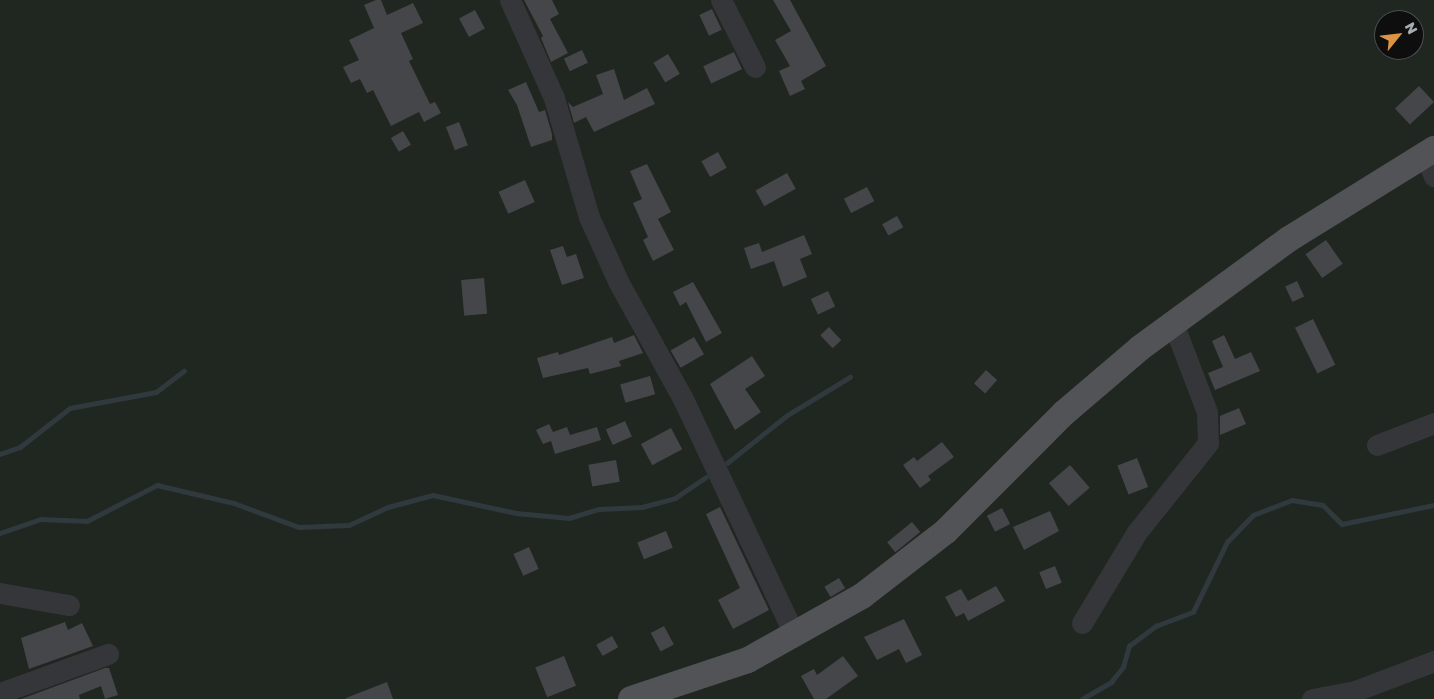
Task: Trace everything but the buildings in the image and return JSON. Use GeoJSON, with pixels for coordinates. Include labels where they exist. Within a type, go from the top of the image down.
{"type":"FeatureCollection","features":[{"type":"Feature","properties":{"kind":"main road"},"geometry":{"type":"LineString","coordinates":[[631,699],[748,660],[795,636],[862,596],[930,544],[1099,380],[1173,322],[1289,239],[1431,160]]}},
{"type":"Feature","properties":{"kind":"street"},"geometry":{"type":"LineString","coordinates":[[510,0],[554,98],[589,217],[619,282],[684,399],[795,636]]}},
{"type":"Feature","properties":{"kind":"street"},"geometry":{"type":"LineString","coordinates":[[721,0],[755,67]]}},
{"type":"Feature","properties":{"kind":"street"},"geometry":{"type":"LineString","coordinates":[[1082,623],[1137,532],[1208,443],[1207,412],[1173,322]]}},
{"type":"Feature","properties":{"kind":"street"},"geometry":{"type":"LineString","coordinates":[[1377,446],[1434,423]]}},
{"type":"Feature","properties":{"kind":"street"},"geometry":{"type":"LineString","coordinates":[[0,592],[69,605]]}},
{"type":"Feature","properties":{"kind":"street"},"geometry":{"type":"LineString","coordinates":[[0,694],[108,654]]}},
{"type":"Feature","properties":{"kind":"street"},"geometry":{"type":"LineString","coordinates":[[1312,699],[1355,691],[1434,661]]}},
{"type":"Feature","properties":{"kind":"shaded area"},"geometry":{"type":"Polygon","coordinates":[[[0,0],[1434,0],[1434,699],[0,699],[0,0]]]}},
{"type":"Feature","properties":{"kind":"waterway"},"geometry":{"type":"LineString","coordinates":[[0,454],[20,447],[70,408],[156,392],[184,371]]}},
{"type":"Feature","properties":{"kind":"waterway"},"geometry":{"type":"LineString","coordinates":[[727,463],[786,416],[850,377]]}},
{"type":"Feature","properties":{"kind":"waterway"},"geometry":{"type":"LineString","coordinates":[[0,533],[41,519],[87,521],[157,485],[234,503],[299,527],[349,525],[388,507],[433,495],[516,513],[569,518],[599,509],[642,507],[675,498],[706,477]]}},
{"type":"Feature","properties":{"kind":"waterway"},"geometry":{"type":"LineString","coordinates":[[1082,699],[1111,682],[1123,667],[1129,646],[1156,626],[1193,612],[1227,542],[1253,515],[1292,500],[1323,505],[1342,524],[1434,505]]}}]}
